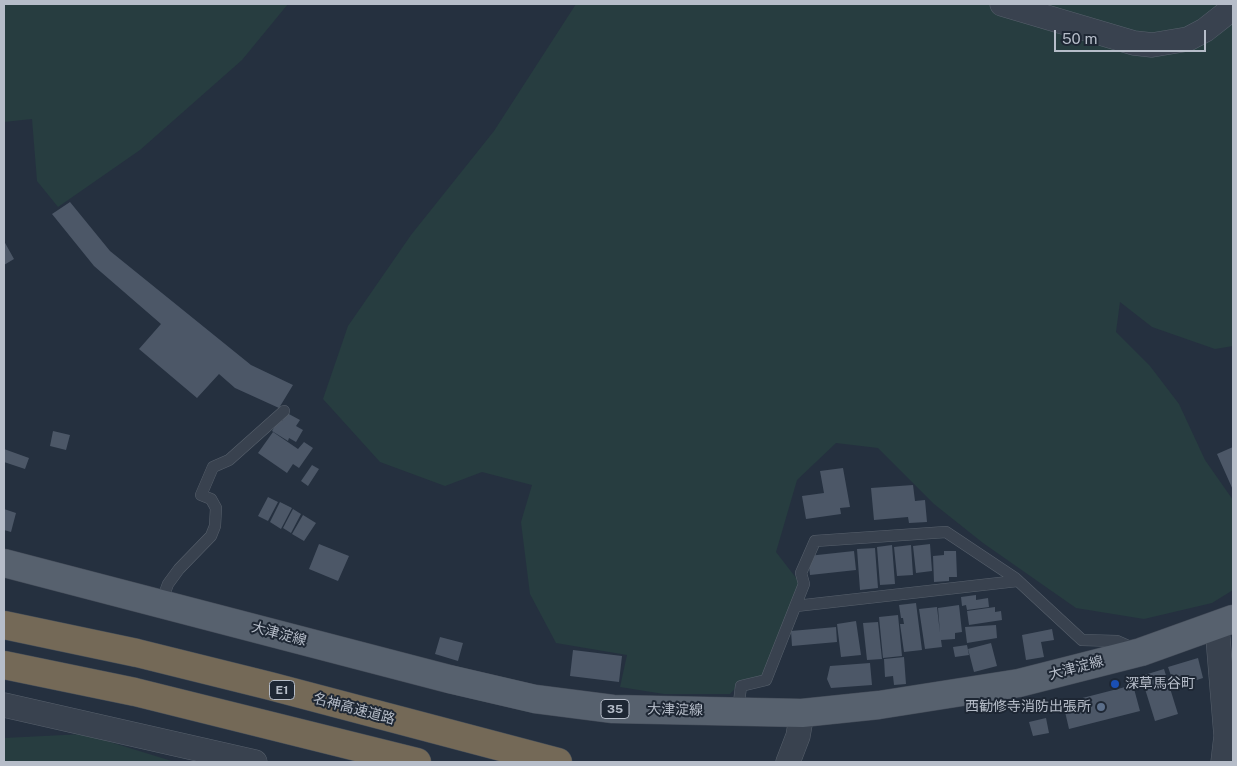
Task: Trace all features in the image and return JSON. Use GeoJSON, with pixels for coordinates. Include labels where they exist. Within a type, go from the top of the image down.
{"type":"FeatureCollection","features":[{"type":"Feature","properties":{"kind":"highway","name":"名神高速道路"},"geometry":{"type":"LineString","coordinates":[[4,624],[232,677],[558,762]]}},
{"type":"Feature","properties":{"kind":"highway"},"geometry":{"type":"LineString","coordinates":[[4,665],[135,692],[417,762]]}},
{"type":"Feature","properties":{"kind":"main road","name":"大津淀線"},"geometry":{"type":"LineString","coordinates":[[4,563],[449,679],[535,699],[613,709],[802,713],[879,706],[1019,683],[1141,652],[1225,622]]}},
{"type":"Feature","properties":{"kind":"street"},"geometry":{"type":"LineString","coordinates":[[1002,4],[1134,43],[1152,45],[1188,39],[1205,30],[1233,8]]}},
{"type":"Feature","properties":{"kind":"street"},"geometry":{"type":"LineString","coordinates":[[1223,762],[1230,738],[1225,622]]}},
{"type":"Feature","properties":{"kind":"street"},"geometry":{"type":"LineString","coordinates":[[4,705],[254,762]]}},
{"type":"Feature","properties":{"kind":"street"},"geometry":{"type":"LineString","coordinates":[[788,762],[798,736],[802,713]]}},
{"type":"Feature","properties":{"kind":"lane"},"geometry":{"type":"LineString","coordinates":[[160,603],[168,584],[179,569],[211,536],[215,526],[216,508],[211,499],[202,496],[213,467],[229,460],[284,411]]}},
{"type":"Feature","properties":{"kind":"lane"},"geometry":{"type":"LineString","coordinates":[[738,711],[741,686],[766,680],[804,584],[801,573],[815,541],[946,532],[1017,581],[1082,640],[1117,641],[1141,652]]}},
{"type":"Feature","properties":{"kind":"lane"},"geometry":{"type":"LineString","coordinates":[[796,606],[1017,581]]}},
{"type":"Feature","properties":{"kind":"green space"},"geometry":{"type":"Polygon","coordinates":[[[4,4],[288,4],[242,60],[140,150],[58,207],[37,181],[32,119],[4,122],[4,4]]]}},
{"type":"Feature","properties":{"kind":"green space"},"geometry":{"type":"Polygon","coordinates":[[[576,4],[1233,4],[1233,346],[1215,349],[1152,327],[1120,302],[1116,332],[1150,366],[1179,404],[1205,460],[1233,500],[1233,590],[1212,603],[1144,619],[1076,608],[983,543],[934,504],[878,448],[836,443],[797,480],[776,552],[800,583],[763,676],[740,683],[730,694],[664,694],[620,687],[627,655],[556,643],[530,594],[521,522],[532,485],[482,472],[445,486],[380,462],[323,399],[348,326],[411,235],[494,131],[576,4]]]}},
{"type":"Feature","properties":{"kind":"green space"},"geometry":{"type":"Polygon","coordinates":[[[84,734],[175,762],[4,762],[4,738],[84,734]]]}},
{"type":"Feature","properties":{"kind":"building"},"geometry":{"type":"Polygon","coordinates":[[[70,202],[110,251],[251,365],[293,385],[279,408],[235,388],[219,374],[197,398],[139,349],[161,324],[94,266],[52,214],[70,202]]]}},
{"type":"Feature","properties":{"kind":"building"},"geometry":{"type":"Polygon","coordinates":[[[4,241],[14,259],[4,265],[4,241]]]}},
{"type":"Feature","properties":{"kind":"building"},"geometry":{"type":"Polygon","coordinates":[[[287,413],[300,420],[296,426],[303,430],[296,442],[289,438],[288,441],[272,431],[279,419],[282,421],[287,413]]]}},
{"type":"Feature","properties":{"kind":"building"},"geometry":{"type":"Polygon","coordinates":[[[53,431],[70,435],[66,450],[50,446],[53,431]]]}},
{"type":"Feature","properties":{"kind":"building"},"geometry":{"type":"Polygon","coordinates":[[[273,432],[298,449],[304,442],[313,448],[299,468],[293,464],[287,473],[258,453],[273,432]]]}},
{"type":"Feature","properties":{"kind":"building"},"geometry":{"type":"Polygon","coordinates":[[[1233,447],[1233,490],[1217,454],[1233,447]]]}},
{"type":"Feature","properties":{"kind":"building"},"geometry":{"type":"Polygon","coordinates":[[[4,449],[29,458],[25,469],[4,462],[4,449]]]}},
{"type":"Feature","properties":{"kind":"building"},"geometry":{"type":"Polygon","coordinates":[[[312,465],[319,469],[308,486],[301,481],[312,465]]]}},
{"type":"Feature","properties":{"kind":"building"},"geometry":{"type":"Polygon","coordinates":[[[843,468],[850,507],[840,508],[841,514],[806,519],[802,496],[824,493],[820,471],[843,468]]]}},
{"type":"Feature","properties":{"kind":"building"},"geometry":{"type":"Polygon","coordinates":[[[913,485],[915,501],[925,500],[927,522],[909,523],[908,517],[874,520],[871,488],[913,485]]]}},
{"type":"Feature","properties":{"kind":"building"},"geometry":{"type":"Polygon","coordinates":[[[268,497],[278,502],[268,521],[258,516],[268,497]]]}},
{"type":"Feature","properties":{"kind":"building"},"geometry":{"type":"Polygon","coordinates":[[[280,502],[292,508],[281,529],[270,522],[280,502]]]}},
{"type":"Feature","properties":{"kind":"building"},"geometry":{"type":"Polygon","coordinates":[[[4,509],[16,513],[11,532],[4,530],[4,509]]]}},
{"type":"Feature","properties":{"kind":"building"},"geometry":{"type":"Polygon","coordinates":[[[293,509],[301,514],[291,533],[283,528],[293,509]]]}},
{"type":"Feature","properties":{"kind":"building"},"geometry":{"type":"Polygon","coordinates":[[[303,515],[316,523],[304,541],[292,534],[303,515]]]}},
{"type":"Feature","properties":{"kind":"building"},"geometry":{"type":"Polygon","coordinates":[[[319,544],[349,556],[338,581],[309,569],[319,544]]]}},
{"type":"Feature","properties":{"kind":"building"},"geometry":{"type":"Polygon","coordinates":[[[930,544],[932,571],[916,573],[913,546],[930,544]]]}},
{"type":"Feature","properties":{"kind":"building"},"geometry":{"type":"Polygon","coordinates":[[[892,545],[895,584],[880,585],[877,547],[892,545]]]}},
{"type":"Feature","properties":{"kind":"building"},"geometry":{"type":"Polygon","coordinates":[[[911,545],[913,575],[897,576],[894,547],[911,545]]]}},
{"type":"Feature","properties":{"kind":"building"},"geometry":{"type":"Polygon","coordinates":[[[875,548],[878,588],[860,590],[857,549],[875,548]]]}},
{"type":"Feature","properties":{"kind":"building"},"geometry":{"type":"Polygon","coordinates":[[[854,551],[856,570],[810,575],[808,556],[854,551]]]}},
{"type":"Feature","properties":{"kind":"building"},"geometry":{"type":"Polygon","coordinates":[[[944,551],[956,551],[957,577],[949,577],[949,581],[934,582],[933,556],[944,555],[944,551]]]}},
{"type":"Feature","properties":{"kind":"building"},"geometry":{"type":"Polygon","coordinates":[[[976,595],[976,600],[988,598],[989,607],[967,610],[966,605],[962,606],[961,597],[976,595]]]}},
{"type":"Feature","properties":{"kind":"building"},"geometry":{"type":"Polygon","coordinates":[[[916,603],[922,650],[904,652],[900,624],[904,624],[899,605],[916,603]]]}},
{"type":"Feature","properties":{"kind":"building"},"geometry":{"type":"Polygon","coordinates":[[[959,605],[962,632],[955,633],[955,639],[941,640],[942,647],[925,649],[919,609],[937,607],[940,633],[938,608],[959,605]]]}},
{"type":"Feature","properties":{"kind":"building"},"geometry":{"type":"Polygon","coordinates":[[[995,607],[995,612],[1001,611],[1002,620],[969,625],[967,611],[995,607]]]}},
{"type":"Feature","properties":{"kind":"building"},"geometry":{"type":"Polygon","coordinates":[[[898,615],[902,656],[883,658],[879,617],[898,615]]]}},
{"type":"Feature","properties":{"kind":"building"},"geometry":{"type":"Polygon","coordinates":[[[856,621],[861,655],[841,657],[837,624],[856,621]]]}},
{"type":"Feature","properties":{"kind":"building"},"geometry":{"type":"Polygon","coordinates":[[[878,622],[882,659],[867,660],[863,623],[878,622]]]}},
{"type":"Feature","properties":{"kind":"building"},"geometry":{"type":"Polygon","coordinates":[[[996,625],[997,638],[967,643],[965,627],[996,625]]]}},
{"type":"Feature","properties":{"kind":"building"},"geometry":{"type":"Polygon","coordinates":[[[836,627],[837,642],[792,646],[791,631],[836,627]]]}},
{"type":"Feature","properties":{"kind":"building"},"geometry":{"type":"Polygon","coordinates":[[[1052,629],[1054,640],[1041,642],[1044,657],[1026,660],[1022,635],[1052,629]]]}},
{"type":"Feature","properties":{"kind":"building"},"geometry":{"type":"Polygon","coordinates":[[[440,637],[463,643],[458,661],[435,654],[440,637]]]}},
{"type":"Feature","properties":{"kind":"building"},"geometry":{"type":"Polygon","coordinates":[[[991,643],[997,666],[974,672],[968,649],[991,643]]]}},
{"type":"Feature","properties":{"kind":"building"},"geometry":{"type":"Polygon","coordinates":[[[967,645],[969,655],[955,657],[953,647],[967,645]]]}},
{"type":"Feature","properties":{"kind":"building"},"geometry":{"type":"Polygon","coordinates":[[[573,650],[622,656],[619,682],[570,676],[573,650]]]}},
{"type":"Feature","properties":{"kind":"building"},"geometry":{"type":"Polygon","coordinates":[[[904,657],[906,684],[894,685],[893,676],[885,677],[884,659],[904,657]]]}},
{"type":"Feature","properties":{"kind":"building"},"geometry":{"type":"Polygon","coordinates":[[[1198,658],[1203,678],[1175,687],[1168,667],[1198,658]]]}},
{"type":"Feature","properties":{"kind":"building"},"geometry":{"type":"Polygon","coordinates":[[[870,663],[872,685],[831,688],[827,679],[830,666],[870,663]]]}},
{"type":"Feature","properties":{"kind":"building"},"geometry":{"type":"Polygon","coordinates":[[[1164,669],[1178,714],[1155,721],[1141,676],[1164,669]]]}},
{"type":"Feature","properties":{"kind":"building","name":"西勧修寺消防出張所"},"geometry":{"type":"Polygon","coordinates":[[[1133,685],[1140,711],[1069,729],[1063,703],[1133,685]]]}},
{"type":"Feature","properties":{"kind":"building"},"geometry":{"type":"Polygon","coordinates":[[[1046,718],[1049,733],[1033,736],[1029,722],[1046,718]]]}},
{"type":"Feature","properties":{"kind":"place","name":"深草馬谷町"},"geometry":{"type":"Point","coordinates":[1115,684]}},
{"type":"Feature","properties":{"kind":"place","name":"西勧修寺消防出張所"},"geometry":{"type":"Point","coordinates":[1101,707]}}]}
